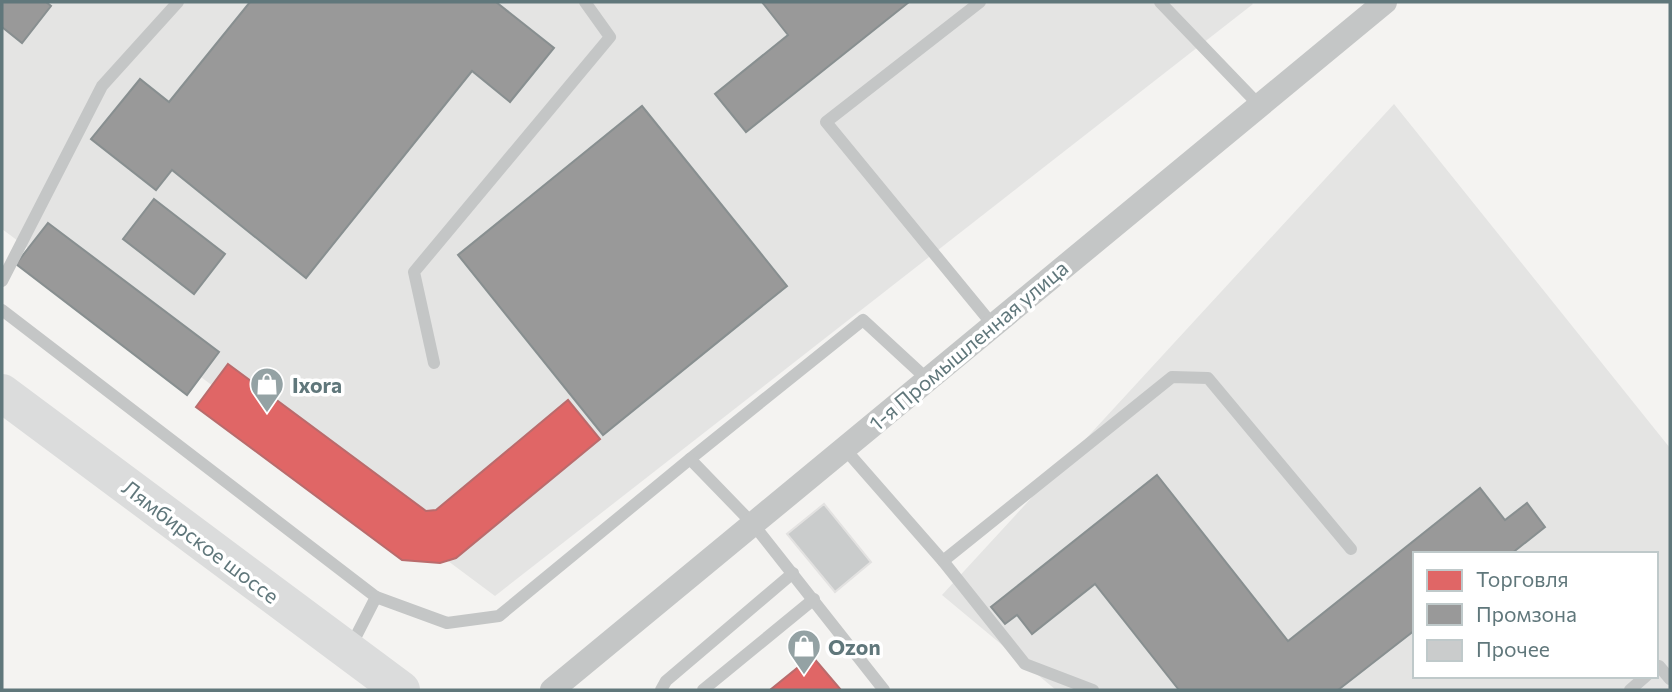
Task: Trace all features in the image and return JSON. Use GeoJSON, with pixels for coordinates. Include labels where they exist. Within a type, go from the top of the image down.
{"type":"FeatureCollection","features":[{"type":"Feature","properties":{"kind":"main road","name":"Лямбирское шоссе"},"geometry":{"type":"LineString","coordinates":[[2,393],[401,690]]}},
{"type":"Feature","properties":{"kind":"street","name":"1-я Промышленная улица"},"geometry":{"type":"LineString","coordinates":[[552,690],[1258,104],[1385,2]]}},
{"type":"Feature","properties":{"kind":"lane"},"geometry":{"type":"LineString","coordinates":[[2,281],[102,86],[178,2]]}},
{"type":"Feature","properties":{"kind":"lane"},"geometry":{"type":"LineString","coordinates":[[434,363],[414,272],[610,37],[585,2]]}},
{"type":"Feature","properties":{"kind":"lane"},"geometry":{"type":"LineString","coordinates":[[980,2],[826,122],[992,324]]}},
{"type":"Feature","properties":{"kind":"lane"},"geometry":{"type":"LineString","coordinates":[[1160,2],[1258,104]]}},
{"type":"Feature","properties":{"kind":"lane"},"geometry":{"type":"LineString","coordinates":[[2,310],[376,597],[447,623],[499,616],[863,320],[927,379]]}},
{"type":"Feature","properties":{"kind":"lane"},"geometry":{"type":"LineString","coordinates":[[943,561],[1172,377],[1208,378],[1351,549]]}},
{"type":"Feature","properties":{"kind":"lane"},"geometry":{"type":"LineString","coordinates":[[844,448],[943,561],[1025,664],[1093,690]]}},
{"type":"Feature","properties":{"kind":"lane"},"geometry":{"type":"LineString","coordinates":[[690,459],[752,524],[884,690]]}},
{"type":"Feature","properties":{"kind":"lane"},"geometry":{"type":"LineString","coordinates":[[661,690],[666,681],[793,573]]}},
{"type":"Feature","properties":{"kind":"lane"},"geometry":{"type":"LineString","coordinates":[[349,651],[376,597]]}},
{"type":"Feature","properties":{"kind":"lane"},"geometry":{"type":"LineString","coordinates":[[704,690],[814,599]]}},
{"type":"Feature","properties":{"kind":"lane"},"geometry":{"type":"LineString","coordinates":[[1658,667],[1670,679]]}},
{"type":"Feature","properties":{"kind":"lane"},"geometry":{"type":"LineString","coordinates":[[1629,690],[1644,678]]}},
{"type":"Feature","properties":{"kind":"shaded area"},"geometry":{"type":"Polygon","coordinates":[[[2,2],[1253,4],[495,596],[2,229],[2,2]]]}},
{"type":"Feature","properties":{"kind":"shaded area"},"geometry":{"type":"Polygon","coordinates":[[[1394,104],[1670,448],[1670,690],[1056,690],[942,595],[1394,104]]]}},
{"type":"Feature","properties":{"kind":"building: Торговля"},"geometry":{"type":"Polygon","coordinates":[[[228,364],[426,511],[436,510],[568,400],[600,439],[456,558],[440,563],[402,560],[196,407],[228,364]]]}},
{"type":"Feature","properties":{"kind":"building: Торговля"},"geometry":{"type":"Polygon","coordinates":[[[812,656],[841,690],[770,690],[812,656]]]}},
{"type":"Feature","properties":{"kind":"building: Промзона"},"geometry":{"type":"Polygon","coordinates":[[[2,2],[46,2],[51,6],[22,43],[2,27],[2,2]]]}},
{"type":"Feature","properties":{"kind":"building: Промзона"},"geometry":{"type":"Polygon","coordinates":[[[250,2],[496,2],[554,48],[510,102],[472,71],[306,278],[172,170],[156,190],[91,139],[140,79],[169,102],[250,2]]]}},
{"type":"Feature","properties":{"kind":"building: Промзона"},"geometry":{"type":"Polygon","coordinates":[[[762,2],[909,2],[746,132],[715,94],[788,35],[762,2]]]}},
{"type":"Feature","properties":{"kind":"building: Промзона"},"geometry":{"type":"Polygon","coordinates":[[[642,106],[787,286],[603,435],[458,255],[642,106]]]}},
{"type":"Feature","properties":{"kind":"building: Промзона"},"geometry":{"type":"Polygon","coordinates":[[[154,199],[225,254],[194,294],[123,239],[154,199]]]}},
{"type":"Feature","properties":{"kind":"building: Промзона"},"geometry":{"type":"Polygon","coordinates":[[[48,223],[219,352],[187,395],[16,264],[48,223]]]}},
{"type":"Feature","properties":{"kind":"building: Промзона"},"geometry":{"type":"Polygon","coordinates":[[[1157,475],[1288,641],[1480,488],[1505,520],[1527,503],[1545,527],[1514,552],[1413,552],[1413,632],[1338,690],[1179,690],[1095,584],[1032,634],[1017,615],[1005,624],[991,607],[1157,475]]]}},
{"type":"Feature","properties":{"kind":"building: Прочее"},"geometry":{"type":"Polygon","coordinates":[[[824,504],[871,562],[835,592],[787,534],[824,504]]]}},
{"type":"Feature","properties":{"kind":"place","name":"Ixora"},"geometry":{"type":"Point","coordinates":[267,414]}},
{"type":"Feature","properties":{"kind":"place","name":"Ozon"},"geometry":{"type":"Point","coordinates":[804,676]}}]}
